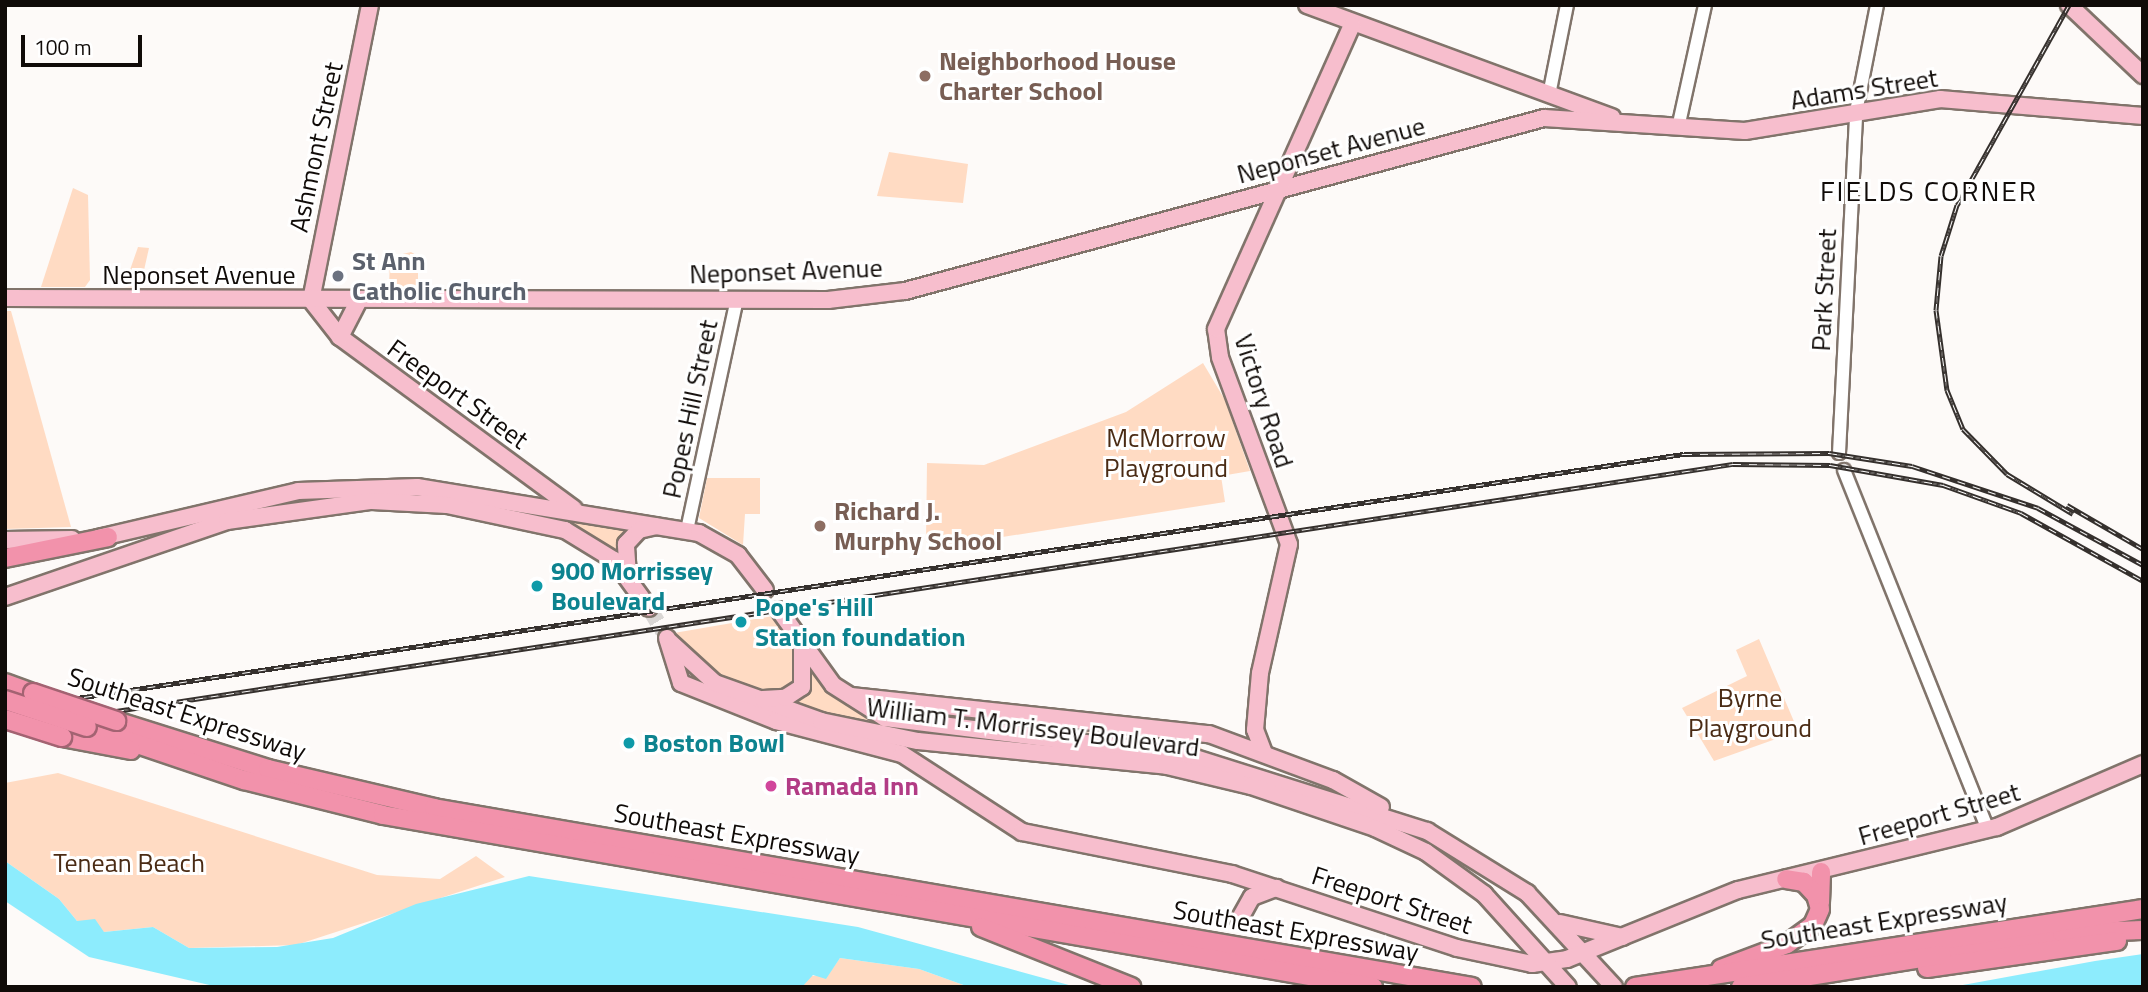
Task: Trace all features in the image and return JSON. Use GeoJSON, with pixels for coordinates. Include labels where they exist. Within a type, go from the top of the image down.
{"type":"FeatureCollection","features":[{"type":"Feature","properties":{"kind":"highway"},"geometry":{"type":"LineString","coordinates":[[5,558],[108,537]]}},
{"type":"Feature","properties":{"kind":"highway","name":"Southeast Expressway"},"geometry":{"type":"LineString","coordinates":[[5,683],[112,723],[461,825],[981,927],[1222,956]]}},
{"type":"Feature","properties":{"kind":"highway"},"geometry":{"type":"LineString","coordinates":[[5,690],[29,694]]}},
{"type":"Feature","properties":{"kind":"highway"},"geometry":{"type":"LineString","coordinates":[[5,700],[244,780],[461,825]]}},
{"type":"Feature","properties":{"kind":"highway","name":"Southeast Expressway"},"geometry":{"type":"LineString","coordinates":[[5,708],[65,733],[131,750],[261,792],[1258,962],[1472,987]]}},
{"type":"Feature","properties":{"kind":"highway"},"geometry":{"type":"LineString","coordinates":[[5,719],[65,733]]}},
{"type":"Feature","properties":{"kind":"highway"},"geometry":{"type":"LineString","coordinates":[[1698,982],[1800,938],[1820,906],[1821,872]]}},
{"type":"Feature","properties":{"kind":"highway"},"geometry":{"type":"LineString","coordinates":[[1786,879],[1807,885],[1820,906]]}},
{"type":"Feature","properties":{"kind":"highway","name":"Southeast Expressway"},"geometry":{"type":"LineString","coordinates":[[1636,987],[1698,982],[2143,909]]}},
{"type":"Feature","properties":{"kind":"highway"},"geometry":{"type":"LineString","coordinates":[[981,927],[1131,987]]}},
{"type":"Feature","properties":{"kind":"highway"},"geometry":{"type":"LineString","coordinates":[[1698,982],[2062,933],[2143,930]]}},
{"type":"Feature","properties":{"kind":"highway"},"geometry":{"type":"LineString","coordinates":[[1741,987],[2143,930]]}},
{"type":"Feature","properties":{"kind":"highway","name":"Southeast Expressway"},"geometry":{"type":"LineString","coordinates":[[1799,987],[2143,938]]}},
{"type":"Feature","properties":{"kind":"highway"},"geometry":{"type":"LineString","coordinates":[[1258,962],[1373,987]]}},
{"type":"Feature","properties":{"kind":"highway"},"geometry":{"type":"LineString","coordinates":[[1258,962],[1426,987]]}},
{"type":"Feature","properties":{"kind":"highway","name":"Southeast Expressway"},"geometry":{"type":"LineString","coordinates":[[1258,962],[1330,987]]}},
{"type":"Feature","properties":{"kind":"main road","name":"Ashmont Street"},"geometry":{"type":"LineString","coordinates":[[311,300],[370,5]]}},
{"type":"Feature","properties":{"kind":"main road","name":"Adams Street"},"geometry":{"type":"LineString","coordinates":[[1307,5],[1352,25],[1634,125]]}},
{"type":"Feature","properties":{"kind":"main road"},"geometry":{"type":"LineString","coordinates":[[2069,5],[2143,75]]}},
{"type":"Feature","properties":{"kind":"main road","name":"Victory Road"},"geometry":{"type":"LineString","coordinates":[[1255,730],[1289,544],[1216,332],[1224,302],[1284,188],[1352,25]]}},
{"type":"Feature","properties":{"kind":"main road","name":"Adams Street"},"geometry":{"type":"LineString","coordinates":[[1549,95],[1574,120]]}},
{"type":"Feature","properties":{"kind":"main road"},"geometry":{"type":"LineString","coordinates":[[1544,118],[1549,95]]}},
{"type":"Feature","properties":{"kind":"main road","name":"Adams Street"},"geometry":{"type":"LineString","coordinates":[[1544,118],[1678,128],[1759,130],[1940,99],[2143,116]]}},
{"type":"Feature","properties":{"kind":"main road","name":"Neponset Avenue"},"geometry":{"type":"LineString","coordinates":[[5,298],[737,299],[895,293],[1544,118]]}},
{"type":"Feature","properties":{"kind":"main road","name":"Freeport Street"},"geometry":{"type":"LineString","coordinates":[[311,300],[340,337],[586,513]]}},
{"type":"Feature","properties":{"kind":"main road"},"geometry":{"type":"LineString","coordinates":[[340,337],[359,300]]}},
{"type":"Feature","properties":{"kind":"main road"},"geometry":{"type":"LineString","coordinates":[[5,540],[108,537],[269,496],[347,486],[417,487],[687,530],[730,549],[765,590]]}},
{"type":"Feature","properties":{"kind":"main road"},"geometry":{"type":"LineString","coordinates":[[5,597],[227,521],[356,501],[447,505],[551,525],[591,543],[628,576],[649,608]]}},
{"type":"Feature","properties":{"kind":"main road"},"geometry":{"type":"LineString","coordinates":[[628,576],[629,539],[662,525]]}},
{"type":"Feature","properties":{"kind":"main road","name":"William T. Morrissey Boulevard"},"geometry":{"type":"LineString","coordinates":[[779,610],[840,692],[892,720],[957,730],[1073,741],[1246,770],[1413,826],[1492,866],[1559,923],[1614,987]]}},
{"type":"Feature","properties":{"kind":"main road","name":"Freeport Street"},"geometry":{"type":"LineString","coordinates":[[665,635],[681,683],[715,689],[910,759],[990,817],[1033,836],[1194,865],[1278,888],[1477,953],[1549,963],[1624,937],[1721,896],[1988,830],[2143,764]]}},
{"type":"Feature","properties":{"kind":"main road","name":"William T. Morrissey Boulevard"},"geometry":{"type":"LineString","coordinates":[[665,635],[688,665],[715,689],[750,698],[839,732],[1167,766],[1349,818],[1401,839],[1461,876],[1549,963],[1568,987]]}},
{"type":"Feature","properties":{"kind":"main road"},"geometry":{"type":"LineString","coordinates":[[750,698],[785,698],[802,687],[806,670],[801,642]]}},
{"type":"Feature","properties":{"kind":"main road"},"geometry":{"type":"LineString","coordinates":[[840,692],[916,707],[1194,731],[1231,739],[1345,786],[1413,826]]}},
{"type":"Feature","properties":{"kind":"main road"},"geometry":{"type":"LineString","coordinates":[[916,707],[934,723],[957,730]]}},
{"type":"Feature","properties":{"kind":"main road"},"geometry":{"type":"LineString","coordinates":[[1029,715],[1073,741]]}},
{"type":"Feature","properties":{"kind":"main road"},"geometry":{"type":"LineString","coordinates":[[1231,739],[1255,730],[1264,753]]}},
{"type":"Feature","properties":{"kind":"main road"},"geometry":{"type":"LineString","coordinates":[[1194,731],[1215,755],[1246,770]]}},
{"type":"Feature","properties":{"kind":"main road"},"geometry":{"type":"LineString","coordinates":[[910,759],[918,740]]}},
{"type":"Feature","properties":{"kind":"main road"},"geometry":{"type":"LineString","coordinates":[[1239,920],[1254,895],[1278,888]]}},
{"type":"Feature","properties":{"kind":"main road"},"geometry":{"type":"LineString","coordinates":[[1559,923],[1624,937],[1608,960],[1614,987]]}},
{"type":"Feature","properties":{"kind":"street"},"geometry":{"type":"LineString","coordinates":[[1549,95],[1567,5]]}},
{"type":"Feature","properties":{"kind":"street"},"geometry":{"type":"LineString","coordinates":[[1678,128],[1705,5]]}},
{"type":"Feature","properties":{"kind":"street","name":"Park Street"},"geometry":{"type":"LineString","coordinates":[[1839,453],[1856,112],[1877,5]]}},
{"type":"Feature","properties":{"kind":"street","name":"Popes Hill Street"},"geometry":{"type":"LineString","coordinates":[[687,530],[737,299]]}},
{"type":"Feature","properties":{"kind":"street"},"geometry":{"type":"LineString","coordinates":[[1844,470],[1988,830]]}},
{"type":"Feature","properties":{"kind":"green space"},"geometry":{"type":"Polygon","coordinates":[[[889,152],[968,164],[963,203],[877,196],[889,152]]]}},
{"type":"Feature","properties":{"kind":"green space"},"geometry":{"type":"Polygon","coordinates":[[[73,188],[88,195],[90,280],[85,287],[41,287],[73,188]]]}},
{"type":"Feature","properties":{"kind":"green space"},"geometry":{"type":"Polygon","coordinates":[[[138,247],[149,248],[140,288],[124,287],[138,247]]]}},
{"type":"Feature","properties":{"kind":"green space"},"geometry":{"type":"Polygon","coordinates":[[[411,252],[418,256],[418,288],[389,288],[390,257],[411,252]]]}},
{"type":"Feature","properties":{"kind":"green space"},"geometry":{"type":"Polygon","coordinates":[[[5,311],[11,311],[71,527],[5,529],[5,311]]]}},
{"type":"Feature","properties":{"kind":"green space","name":"McMorrow Playground"},"geometry":{"type":"Polygon","coordinates":[[[1203,363],[1225,400],[1250,471],[1221,476],[1225,502],[933,548],[926,541],[927,463],[984,465],[1126,412],[1203,363]]]}},
{"type":"Feature","properties":{"kind":"green space"},"geometry":{"type":"Polygon","coordinates":[[[707,478],[760,478],[760,514],[745,514],[743,545],[699,518],[707,478]]]}},
{"type":"Feature","properties":{"kind":"green space"},"geometry":{"type":"Polygon","coordinates":[[[544,515],[630,527],[615,554],[583,531],[544,515]]]}},
{"type":"Feature","properties":{"kind":"green space"},"geometry":{"type":"Polygon","coordinates":[[[773,616],[797,655],[801,681],[783,695],[716,675],[688,657],[674,633],[773,616]]]}},
{"type":"Feature","properties":{"kind":"green space","name":"Byrne Playground"},"geometry":{"type":"Polygon","coordinates":[[[1759,639],[1798,731],[1714,761],[1682,708],[1747,676],[1736,650],[1759,639]]]}},
{"type":"Feature","properties":{"kind":"green space"},"geometry":{"type":"Polygon","coordinates":[[[813,672],[840,701],[898,731],[789,704],[813,672]]]}},
{"type":"Feature","properties":{"kind":"green space"},"geometry":{"type":"Polygon","coordinates":[[[1051,725],[1192,737],[1203,750],[1057,728],[1051,725]]]}},
{"type":"Feature","properties":{"kind":"green space","name":"Tenean Beach"},"geometry":{"type":"Polygon","coordinates":[[[58,773],[377,875],[440,879],[476,856],[505,877],[296,945],[189,948],[153,927],[104,932],[77,921],[59,899],[5,861],[5,783],[58,773]]]}},
{"type":"Feature","properties":{"kind":"green space"},"geometry":{"type":"Polygon","coordinates":[[[840,958],[919,969],[969,987],[802,987],[810,976],[828,975],[840,958]]]}},
{"type":"Feature","properties":{"kind":"water"},"geometry":{"type":"Polygon","coordinates":[[[5,861],[59,899],[77,921],[95,919],[104,932],[153,927],[189,948],[277,947],[333,938],[416,904],[529,876],[858,927],[1076,987],[969,987],[919,969],[840,958],[826,979],[813,975],[802,987],[218,987],[89,957],[5,901],[5,861]]]}},
{"type":"Feature","properties":{"kind":"water"},"geometry":{"type":"Polygon","coordinates":[[[2143,954],[2143,987],[1952,987],[2095,961],[2143,954]]]}},
{"type":"Feature","properties":{"kind":"tunnel"},"geometry":{"type":"LineString","coordinates":[[649,608],[663,631]]}},
{"type":"Feature","properties":{"kind":"railway"},"geometry":{"type":"LineString","coordinates":[[2069,5],[1957,205],[1941,256],[1936,310],[1947,390],[1963,429],[2007,474],[2073,514]]}},
{"type":"Feature","properties":{"kind":"railway"},"geometry":{"type":"LineString","coordinates":[[5,709],[1684,454],[1829,453],[1912,466],[2038,508],[2143,565]]}},
{"type":"Feature","properties":{"kind":"railway"},"geometry":{"type":"LineString","coordinates":[[5,728],[1733,464],[1830,465],[1943,485],[2021,513],[2143,581]]}},
{"type":"Feature","properties":{"kind":"railway"},"geometry":{"type":"LineString","coordinates":[[2067,505],[2143,549]]}},
{"type":"Feature","properties":{"kind":"place","name":"Neighborhood House Charter School"},"geometry":{"type":"Point","coordinates":[925,76]}},
{"type":"Feature","properties":{"kind":"place","name":"St Ann Catholic Church"},"geometry":{"type":"Point","coordinates":[338,276]}},
{"type":"Feature","properties":{"kind":"place","name":"Richard J. Murphy School"},"geometry":{"type":"Point","coordinates":[820,526]}},
{"type":"Feature","properties":{"kind":"place","name":"900 Morrissey Boulevard"},"geometry":{"type":"Point","coordinates":[537,586]}},
{"type":"Feature","properties":{"kind":"place","name":"Pope's Hill Station foundation"},"geometry":{"type":"Point","coordinates":[741,622]}},
{"type":"Feature","properties":{"kind":"place","name":"Boston Bowl"},"geometry":{"type":"Point","coordinates":[629,743]}},
{"type":"Feature","properties":{"kind":"place","name":"Ramada Inn"},"geometry":{"type":"Point","coordinates":[771,786]}},
{"type":"Feature","properties":{"kind":"district","name":"FIELDS CORNER"},"geometry":{"type":"Point","coordinates":[1929,191]}}]}
